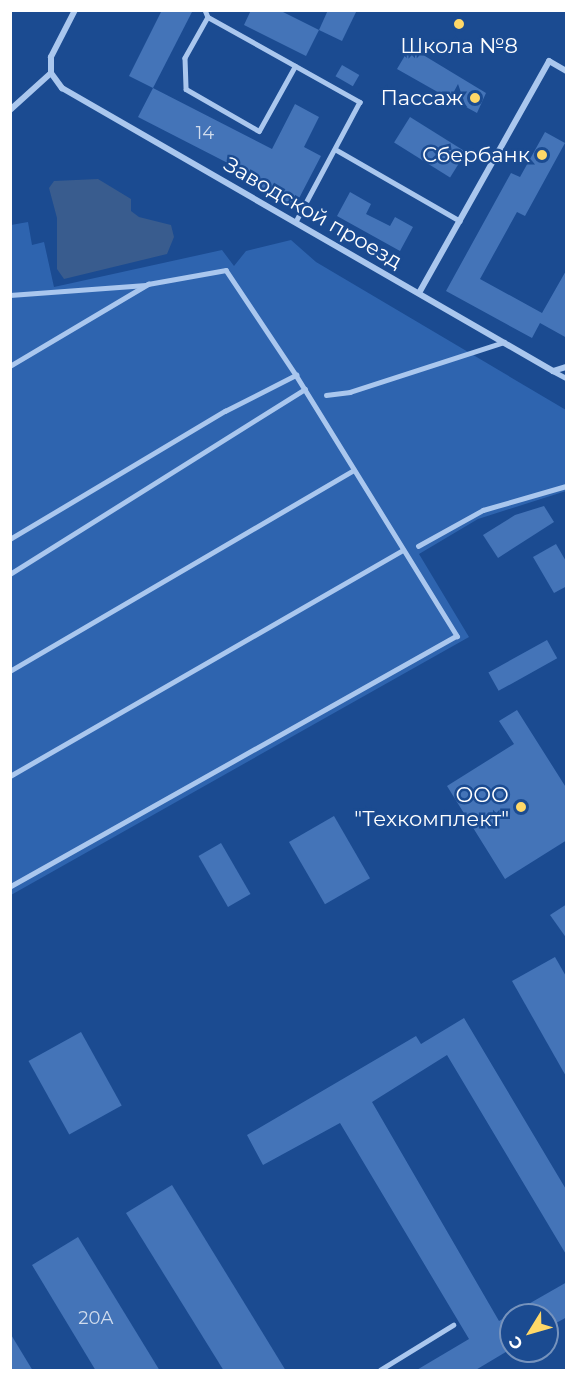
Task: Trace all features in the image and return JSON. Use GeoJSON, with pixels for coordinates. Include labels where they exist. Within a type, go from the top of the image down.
{"type":"FeatureCollection","features":[{"type":"Feature","properties":{"kind":"street"},"geometry":{"type":"LineString","coordinates":[[10,110],[51,73],[51,57],[75,10]]}},
{"type":"Feature","properties":{"kind":"street"},"geometry":{"type":"LineString","coordinates":[[419,293],[549,61],[567,71]]}},
{"type":"Feature","properties":{"kind":"street","name":"Заводской проезд"},"geometry":{"type":"LineString","coordinates":[[51,73],[71,94],[553,371]]}},
{"type":"Feature","properties":{"kind":"street"},"geometry":{"type":"LineString","coordinates":[[553,371],[567,367]]}},
{"type":"Feature","properties":{"kind":"lane"},"geometry":{"type":"LineString","coordinates":[[205,10],[208,17],[360,102],[296,222]]}},
{"type":"Feature","properties":{"kind":"lane"},"geometry":{"type":"LineString","coordinates":[[208,17],[185,58],[186,89],[259,131],[295,66]]}},
{"type":"Feature","properties":{"kind":"lane"},"geometry":{"type":"LineString","coordinates":[[335,149],[460,221]]}},
{"type":"Feature","properties":{"kind":"lane"},"geometry":{"type":"LineString","coordinates":[[10,295],[148,284],[226,270],[305,389],[457,636],[10,887]]}},
{"type":"Feature","properties":{"kind":"lane"},"geometry":{"type":"LineString","coordinates":[[10,366],[148,284]]}},
{"type":"Feature","properties":{"kind":"lane"},"geometry":{"type":"LineString","coordinates":[[326,395],[350,392],[504,342]]}},
{"type":"Feature","properties":{"kind":"lane"},"geometry":{"type":"LineString","coordinates":[[553,371],[567,378]]}},
{"type":"Feature","properties":{"kind":"lane"},"geometry":{"type":"LineString","coordinates":[[10,539],[225,411],[296,375]]}},
{"type":"Feature","properties":{"kind":"lane"},"geometry":{"type":"LineString","coordinates":[[10,574],[305,389]]}},
{"type":"Feature","properties":{"kind":"lane"},"geometry":{"type":"LineString","coordinates":[[10,671],[354,470]]}},
{"type":"Feature","properties":{"kind":"lane"},"geometry":{"type":"LineString","coordinates":[[418,546],[483,510],[567,486]]}},
{"type":"Feature","properties":{"kind":"lane"},"geometry":{"type":"LineString","coordinates":[[10,776],[404,550]]}},
{"type":"Feature","properties":{"kind":"lane"},"geometry":{"type":"LineString","coordinates":[[380,1371],[453,1325]]}},
{"type":"Feature","properties":{"kind":"shaded area"},"geometry":{"type":"Polygon","coordinates":[[[98,179],[131,199],[131,211],[139,217],[171,225],[174,237],[167,254],[64,279],[57,269],[57,218],[49,188],[54,181],[98,179]]]}},
{"type":"Feature","properties":{"kind":"shaded area"},"geometry":{"type":"Polygon","coordinates":[[[28,222],[32,245],[44,242],[54,287],[222,250],[234,266],[246,251],[291,240],[316,262],[566,410],[566,491],[478,519],[419,554],[469,637],[11,895],[11,225],[28,222]]]}},
{"type":"Feature","properties":{"kind":"building"},"geometry":{"type":"Polygon","coordinates":[[[162,10],[193,10],[153,88],[129,76],[162,10]]]}},
{"type":"Feature","properties":{"kind":"building"},"geometry":{"type":"Polygon","coordinates":[[[251,10],[279,10],[319,30],[306,56],[244,25],[251,10]]]}},
{"type":"Feature","properties":{"kind":"building"},"geometry":{"type":"Polygon","coordinates":[[[328,10],[357,10],[342,41],[319,30],[328,10]]]}},
{"type":"Feature","properties":{"kind":"building"},"geometry":{"type":"Polygon","coordinates":[[[410,47],[486,93],[477,113],[466,107],[458,84],[450,99],[397,69],[410,47]]]}},
{"type":"Feature","properties":{"kind":"building"},"geometry":{"type":"Polygon","coordinates":[[[342,65],[359,75],[353,86],[336,76],[342,65]]]}},
{"type":"Feature","properties":{"kind":"building"},"geometry":{"type":"Polygon","coordinates":[[[153,88],[272,149],[295,104],[319,117],[304,147],[321,156],[295,206],[253,185],[257,178],[138,117],[153,88]]]}},
{"type":"Feature","properties":{"kind":"building"},"geometry":{"type":"Polygon","coordinates":[[[410,117],[466,152],[450,177],[394,142],[410,117]]]}},
{"type":"Feature","properties":{"kind":"building"},"geometry":{"type":"Polygon","coordinates":[[[545,132],[565,143],[525,216],[517,212],[480,279],[542,313],[567,269],[567,338],[540,323],[532,338],[446,291],[511,173],[520,177],[545,132]]]}},
{"type":"Feature","properties":{"kind":"building"},"geometry":{"type":"Polygon","coordinates":[[[350,192],[371,204],[366,214],[390,226],[395,217],[413,227],[400,251],[337,216],[350,192]]]}},
{"type":"Feature","properties":{"kind":"building"},"geometry":{"type":"Polygon","coordinates":[[[544,506],[554,522],[498,558],[483,535],[515,515],[544,506]]]}},
{"type":"Feature","properties":{"kind":"building"},"geometry":{"type":"Polygon","coordinates":[[[556,544],[567,563],[567,586],[554,593],[533,557],[556,544]]]}},
{"type":"Feature","properties":{"kind":"building"},"geometry":{"type":"Polygon","coordinates":[[[547,640],[557,658],[499,691],[488,672],[547,640]]]}},
{"type":"Feature","properties":{"kind":"building"},"geometry":{"type":"Polygon","coordinates":[[[517,710],[567,789],[567,840],[505,879],[447,786],[514,744],[499,721],[517,710]]]}},
{"type":"Feature","properties":{"kind":"building"},"geometry":{"type":"Polygon","coordinates":[[[334,816],[370,878],[325,904],[289,842],[334,816]]]}},
{"type":"Feature","properties":{"kind":"building"},"geometry":{"type":"Polygon","coordinates":[[[221,843],[250,894],[228,907],[198,856],[221,843]]]}},
{"type":"Feature","properties":{"kind":"building"},"geometry":{"type":"Polygon","coordinates":[[[567,904],[567,939],[550,915],[567,904]]]}},
{"type":"Feature","properties":{"kind":"building"},"geometry":{"type":"Polygon","coordinates":[[[555,957],[567,978],[567,1078],[512,981],[555,957]]]}},
{"type":"Feature","properties":{"kind":"building"},"geometry":{"type":"Polygon","coordinates":[[[464,1018],[567,1191],[567,1256],[447,1055],[372,1102],[499,1321],[499,1356],[474,1371],[415,1371],[469,1339],[340,1123],[263,1165],[247,1135],[416,1036],[421,1044],[464,1018]]]}},
{"type":"Feature","properties":{"kind":"building"},"geometry":{"type":"Polygon","coordinates":[[[81,1032],[122,1105],[69,1135],[29,1061],[81,1032]]]}},
{"type":"Feature","properties":{"kind":"building"},"geometry":{"type":"Polygon","coordinates":[[[172,1185],[286,1371],[224,1371],[126,1213],[172,1185]]]}},
{"type":"Feature","properties":{"kind":"building"},"geometry":{"type":"Polygon","coordinates":[[[78,1237],[160,1371],[96,1371],[32,1265],[78,1237]]]}},
{"type":"Feature","properties":{"kind":"building"},"geometry":{"type":"Polygon","coordinates":[[[567,1282],[567,1317],[559,1321],[559,1303],[530,1303],[567,1282]]]}},
{"type":"Feature","properties":{"kind":"building"},"geometry":{"type":"Polygon","coordinates":[[[10,1333],[33,1371],[10,1371],[10,1333]]]}},
{"type":"Feature","properties":{"kind":"place","name":"Школа №8"},"geometry":{"type":"Point","coordinates":[459,24]}},
{"type":"Feature","properties":{"kind":"place","name":"Пассаж"},"geometry":{"type":"Point","coordinates":[475,98]}},
{"type":"Feature","properties":{"kind":"place","name":"Сбербанк"},"geometry":{"type":"Point","coordinates":[542,155]}},
{"type":"Feature","properties":{"kind":"place","name":"ООО \"Техкомплект\""},"geometry":{"type":"Point","coordinates":[521,807]}}]}
